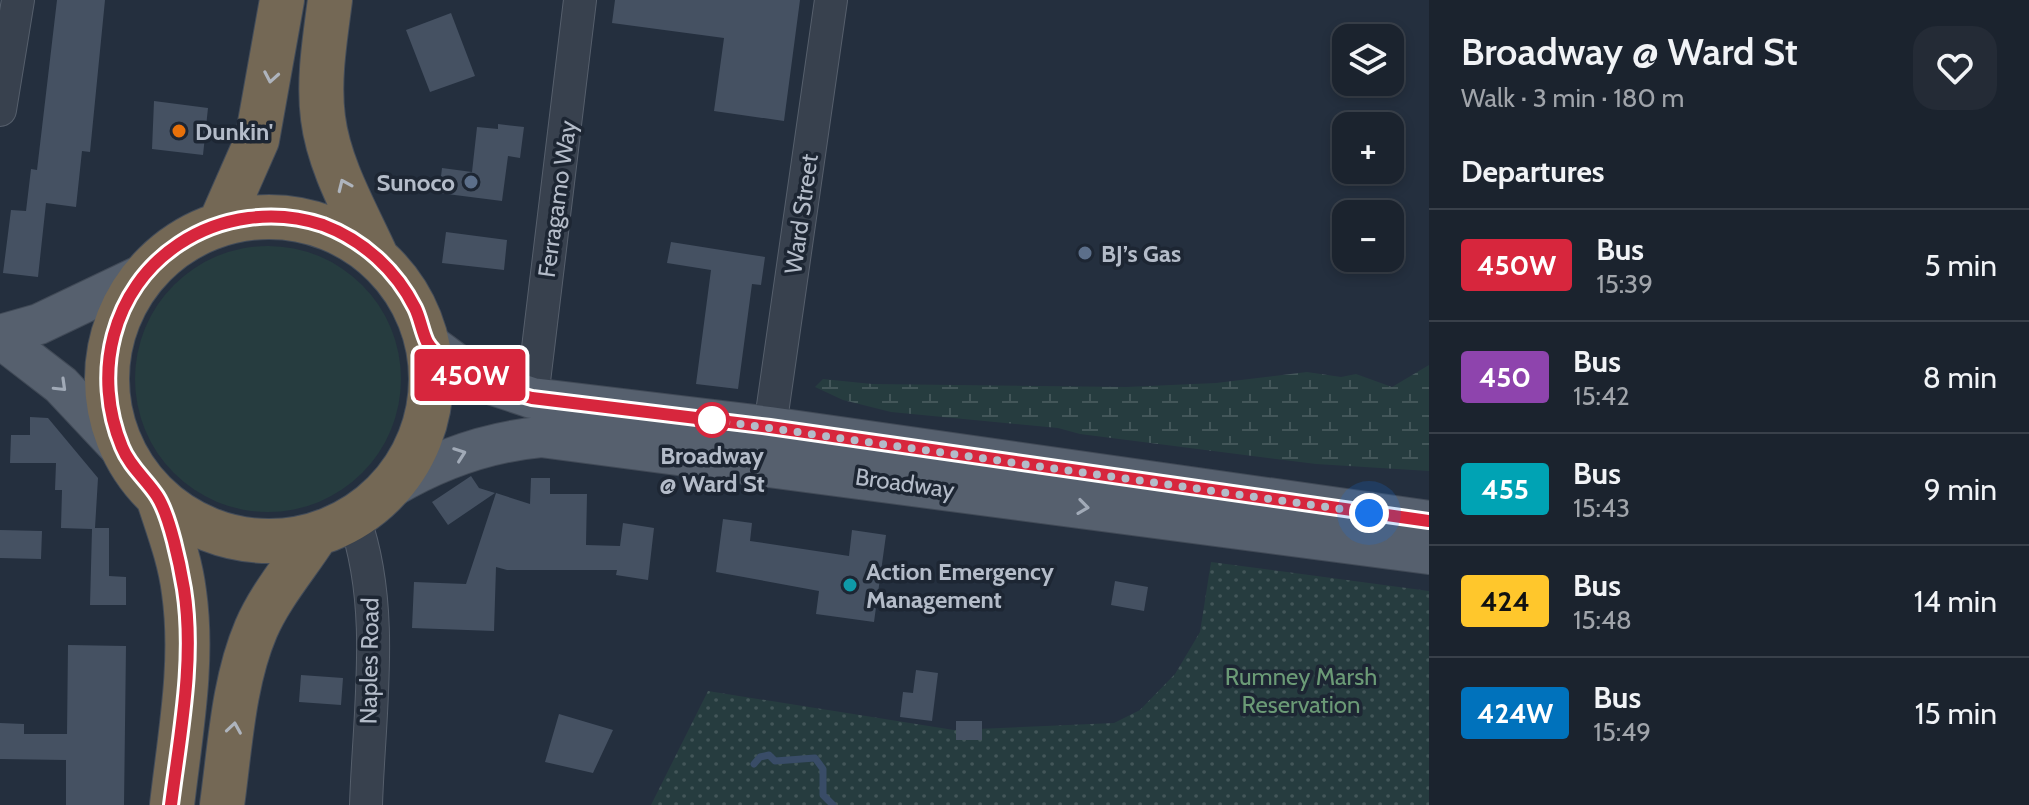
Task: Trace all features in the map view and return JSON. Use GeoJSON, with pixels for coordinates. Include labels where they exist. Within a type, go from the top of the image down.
{"type":"FeatureCollection","features":[{"type":"Feature","properties":{"kind":"highway"},"geometry":{"type":"LineString","coordinates":[[220,224],[257,140],[282,0]]}},
{"type":"Feature","properties":{"kind":"highway"},"geometry":{"type":"LineString","coordinates":[[222,805],[241,679],[252,639],[271,602],[335,527],[390,488],[414,453],[425,427],[432,385],[428,343],[409,296],[376,256],[334,163],[325,132],[321,89],[330,0]]}},
{"type":"Feature","properties":{"kind":"highway"},"geometry":{"type":"LineString","coordinates":[[335,527],[274,542],[232,538],[193,522],[158,497],[124,452],[110,412],[108,359],[123,309],[146,273],[180,244],[220,224],[261,216],[302,220],[341,233],[376,256]]}},
{"type":"Feature","properties":{"kind":"highway"},"geometry":{"type":"LineString","coordinates":[[158,497],[181,573],[188,626],[172,805]]}},
{"type":"Feature","properties":{"kind":"main road"},"geometry":{"type":"LineString","coordinates":[[0,336],[39,324],[146,273]]}},
{"type":"Feature","properties":{"kind":"main road"},"geometry":{"type":"LineString","coordinates":[[0,336],[61,385],[124,452]]}},
{"type":"Feature","properties":{"kind":"main road","name":"Broadway"},"geometry":{"type":"LineString","coordinates":[[428,343],[478,380],[500,390],[532,398],[770,427],[1429,521]]}},
{"type":"Feature","properties":{"kind":"main road","name":"Broadway"},"geometry":{"type":"LineString","coordinates":[[390,488],[456,455],[513,439],[541,437],[1429,554]]}},
{"type":"Feature","properties":{"kind":"street"},"geometry":{"type":"LineString","coordinates":[[0,110],[18,0]]}},
{"type":"Feature","properties":{"kind":"street","name":"Ferragamo Way"},"geometry":{"type":"LineString","coordinates":[[532,398],[580,0]]}},
{"type":"Feature","properties":{"kind":"street","name":"Ward Street"},"geometry":{"type":"LineString","coordinates":[[770,427],[831,0]]}},
{"type":"Feature","properties":{"kind":"street","name":"Naples Road"},"geometry":{"type":"LineString","coordinates":[[335,527],[364,546],[372,598],[366,805]]}},
{"type":"Feature","properties":{"kind":"green space"},"geometry":{"type":"Polygon","coordinates":[[[268,246],[319,256],[342,268],[362,285],[379,305],[391,328],[401,379],[391,430],[379,453],[362,473],[342,490],[319,502],[268,512],[217,502],[194,490],[174,473],[157,453],[145,430],[135,379],[145,328],[157,305],[174,285],[194,268],[217,256],[268,246]]]}},
{"type":"Feature","properties":{"kind":"green space"},"geometry":{"type":"Polygon","coordinates":[[[1429,365],[1429,471],[1316,464],[1080,434],[1058,428],[891,412],[843,400],[815,387],[823,379],[872,384],[1126,387],[1216,383],[1307,372],[1341,377],[1356,374],[1392,387],[1429,365]]]}},
{"type":"Feature","properties":{"kind":"green space","name":"Rumney Marsh Reservation"},"geometry":{"type":"Polygon","coordinates":[[[1211,562],[1429,591],[1429,805],[651,805],[708,691],[954,730],[1114,723],[1140,710],[1175,674],[1200,632],[1211,562]]]}},
{"type":"Feature","properties":{"kind":"building"},"geometry":{"type":"Polygon","coordinates":[[[57,0],[105,0],[90,152],[82,151],[76,207],[46,203],[38,277],[3,273],[11,210],[26,211],[31,169],[37,170],[57,0]]]}},
{"type":"Feature","properties":{"kind":"building"},"geometry":{"type":"Polygon","coordinates":[[[615,0],[800,0],[784,121],[714,111],[724,38],[612,23],[615,0]]]}},
{"type":"Feature","properties":{"kind":"building"},"geometry":{"type":"Polygon","coordinates":[[[451,13],[475,76],[430,92],[406,30],[451,13]]]}},
{"type":"Feature","properties":{"kind":"building"},"geometry":{"type":"Polygon","coordinates":[[[154,101],[208,108],[203,155],[152,149],[154,101]]]}},
{"type":"Feature","properties":{"kind":"building"},"geometry":{"type":"Polygon","coordinates":[[[498,124],[524,127],[520,158],[508,156],[502,201],[439,193],[442,168],[472,172],[477,127],[498,129],[498,124]]]}},
{"type":"Feature","properties":{"kind":"building"},"geometry":{"type":"Polygon","coordinates":[[[446,232],[507,240],[504,270],[442,263],[446,232]]]}},
{"type":"Feature","properties":{"kind":"building"},"geometry":{"type":"Polygon","coordinates":[[[671,242],[765,257],[761,285],[752,284],[738,389],[696,384],[711,270],[667,263],[671,242]]]}},
{"type":"Feature","properties":{"kind":"building"},"geometry":{"type":"Polygon","coordinates":[[[30,417],[48,418],[98,478],[95,528],[109,528],[109,576],[126,577],[126,605],[90,605],[92,529],[61,528],[62,490],[55,490],[56,463],[10,463],[11,435],[30,435],[30,417]]]}},
{"type":"Feature","properties":{"kind":"building"},"geometry":{"type":"Polygon","coordinates":[[[471,476],[479,488],[495,493],[448,525],[432,502],[471,476]]]}},
{"type":"Feature","properties":{"kind":"building"},"geometry":{"type":"Polygon","coordinates":[[[531,478],[550,478],[550,494],[587,494],[586,545],[620,546],[623,523],[654,528],[648,580],[616,575],[617,570],[507,570],[496,567],[494,631],[412,628],[414,582],[466,584],[496,493],[530,504],[531,478]]]}},
{"type":"Feature","properties":{"kind":"building"},"geometry":{"type":"Polygon","coordinates":[[[723,519],[752,523],[750,541],[849,556],[852,530],[886,535],[874,622],[816,614],[819,591],[716,572],[723,519]]]}},
{"type":"Feature","properties":{"kind":"building"},"geometry":{"type":"Polygon","coordinates":[[[0,530],[42,531],[41,559],[0,558],[0,530]]]}},
{"type":"Feature","properties":{"kind":"building"},"geometry":{"type":"Polygon","coordinates":[[[1115,581],[1148,587],[1144,611],[1111,605],[1115,581]]]}},
{"type":"Feature","properties":{"kind":"building"},"geometry":{"type":"Polygon","coordinates":[[[68,645],[126,646],[124,805],[66,805],[66,760],[0,759],[0,723],[24,724],[24,734],[67,734],[68,645]]]}},
{"type":"Feature","properties":{"kind":"building"},"geometry":{"type":"Polygon","coordinates":[[[916,670],[938,673],[932,721],[900,717],[903,692],[913,693],[916,670]]]}},
{"type":"Feature","properties":{"kind":"building"},"geometry":{"type":"Polygon","coordinates":[[[301,675],[343,678],[341,705],[299,702],[301,675]]]}},
{"type":"Feature","properties":{"kind":"building"},"geometry":{"type":"Polygon","coordinates":[[[559,714],[613,730],[593,773],[545,762],[559,714]]]}},
{"type":"Feature","properties":{"kind":"building"},"geometry":{"type":"Polygon","coordinates":[[[956,721],[982,721],[982,740],[956,740],[956,721]]]}},
{"type":"Feature","properties":{"kind":"waterway"},"geometry":{"type":"LineString","coordinates":[[754,764],[760,757],[769,755],[775,761],[815,758],[823,769],[823,795],[833,805]]}},
{"type":"Feature","properties":{"kind":"bus line","name":"450W"},"geometry":{"type":"LineString","coordinates":[[171,805],[187,663],[188,626],[184,590],[158,497],[134,468],[116,432],[110,412],[107,370],[115,328],[133,290],[146,273],[187,239],[203,230],[240,219],[261,216],[302,220],[322,225],[359,244],[376,256],[399,281],[417,311],[428,343],[461,369],[500,390],[532,398],[770,427],[989,461],[1429,521]]}},
{"type":"Feature","properties":{"kind":"place","name":"Dunkin'"},"geometry":{"type":"Point","coordinates":[179,131]}},
{"type":"Feature","properties":{"kind":"place","name":"Sunoco"},"geometry":{"type":"Point","coordinates":[471,182]}},
{"type":"Feature","properties":{"kind":"place","name":"BJ’s Gas"},"geometry":{"type":"Point","coordinates":[1085,253]}},
{"type":"Feature","properties":{"kind":"place","name":"Broadway @ Ward St"},"geometry":{"type":"Point","coordinates":[712,420]}},
{"type":"Feature","properties":{"kind":"place","name":"Action Emergency Management"},"geometry":{"type":"Point","coordinates":[850,585]}},
{"type":"Feature","properties":{"kind":"route"},"geometry":{"type":"LineString","coordinates":[[712,420],[1369,513]]}}]}
